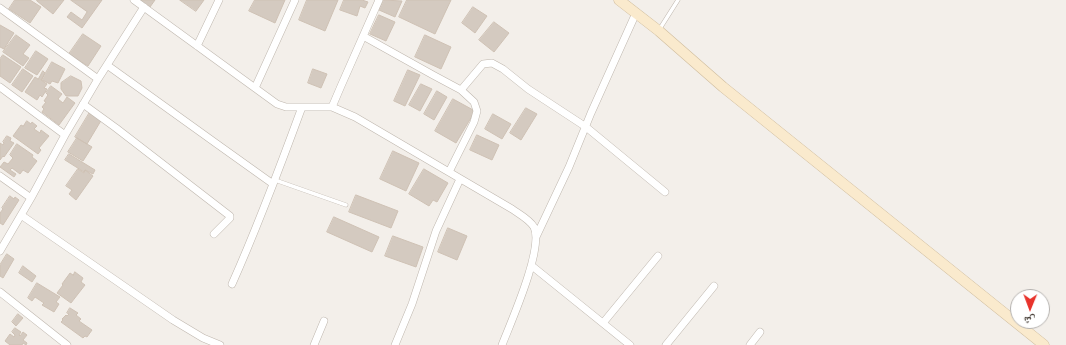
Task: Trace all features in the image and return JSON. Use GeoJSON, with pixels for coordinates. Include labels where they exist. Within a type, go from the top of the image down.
{"type":"FeatureCollection","features":[{"type":"Feature","properties":{"kind":"street"},"geometry":{"type":"LineString","coordinates":[[134,0],[277,104],[286,107],[332,107],[355,117],[512,209],[530,222],[534,228],[536,238]]}},
{"type":"Feature","properties":{"kind":"street"},"geometry":{"type":"LineString","coordinates":[[197,46],[219,0]]}},
{"type":"Feature","properties":{"kind":"street"},"geometry":{"type":"LineString","coordinates":[[255,88],[295,0]]}},
{"type":"Feature","properties":{"kind":"street"},"geometry":{"type":"LineString","coordinates":[[332,107],[379,0]]}},
{"type":"Feature","properties":{"kind":"street"},"geometry":{"type":"LineString","coordinates":[[619,0],[659,31],[723,87],[1038,343]]}},
{"type":"Feature","properties":{"kind":"street"},"geometry":{"type":"LineString","coordinates":[[0,251],[83,104],[144,7]]}},
{"type":"Feature","properties":{"kind":"street"},"geometry":{"type":"LineString","coordinates":[[0,8],[98,79]]}},
{"type":"Feature","properties":{"kind":"street"},"geometry":{"type":"LineString","coordinates":[[502,345],[532,266],[536,238],[569,167],[636,13]]}},
{"type":"Feature","properties":{"kind":"street"},"geometry":{"type":"LineString","coordinates":[[363,36],[461,90],[474,102],[477,111],[474,122],[449,172]]}},
{"type":"Feature","properties":{"kind":"street"},"geometry":{"type":"LineString","coordinates":[[461,90],[483,64],[492,63],[503,69],[528,89],[586,127],[665,192]]}},
{"type":"Feature","properties":{"kind":"street"},"geometry":{"type":"LineString","coordinates":[[107,65],[216,144],[274,182]]}},
{"type":"Feature","properties":{"kind":"street"},"geometry":{"type":"LineString","coordinates":[[0,87],[65,135]]}},
{"type":"Feature","properties":{"kind":"street"},"geometry":{"type":"LineString","coordinates":[[83,104],[230,216],[230,218],[214,234]]}},
{"type":"Feature","properties":{"kind":"street"},"geometry":{"type":"LineString","coordinates":[[232,284],[274,182],[302,107]]}},
{"type":"Feature","properties":{"kind":"street"},"geometry":{"type":"LineString","coordinates":[[0,176],[31,198]]}},
{"type":"Feature","properties":{"kind":"street"},"geometry":{"type":"LineString","coordinates":[[395,345],[412,304],[436,231],[460,179]]}},
{"type":"Feature","properties":{"kind":"street"},"geometry":{"type":"LineString","coordinates":[[21,214],[173,320],[203,338],[220,345]]}},
{"type":"Feature","properties":{"kind":"street"},"geometry":{"type":"LineString","coordinates":[[602,323],[658,256]]}},
{"type":"Feature","properties":{"kind":"street"},"geometry":{"type":"LineString","coordinates":[[532,266],[630,345]]}},
{"type":"Feature","properties":{"kind":"street"},"geometry":{"type":"LineString","coordinates":[[666,345],[714,286]]}},
{"type":"Feature","properties":{"kind":"street"},"geometry":{"type":"LineString","coordinates":[[0,292],[67,345]]}},
{"type":"Feature","properties":{"kind":"street"},"geometry":{"type":"LineString","coordinates":[[314,345],[324,321]]}},
{"type":"Feature","properties":{"kind":"street"},"geometry":{"type":"LineString","coordinates":[[750,345],[760,332]]}},
{"type":"Feature","properties":{"kind":"lane"},"geometry":{"type":"LineString","coordinates":[[659,31],[678,0]]}},
{"type":"Feature","properties":{"kind":"lane"},"geometry":{"type":"LineString","coordinates":[[274,182],[346,205]]}},
{"type":"Feature","properties":{"kind":"building"},"geometry":{"type":"Polygon","coordinates":[[[15,0],[30,0],[41,7],[30,23],[9,9],[15,0]]]}},
{"type":"Feature","properties":{"kind":"building"},"geometry":{"type":"Polygon","coordinates":[[[37,0],[64,0],[53,14],[37,0]]]}},
{"type":"Feature","properties":{"kind":"building"},"geometry":{"type":"Polygon","coordinates":[[[71,0],[102,0],[82,28],[67,17],[71,12],[82,20],[87,12],[71,0]]]}},
{"type":"Feature","properties":{"kind":"building"},"geometry":{"type":"Polygon","coordinates":[[[140,0],[155,0],[150,7],[140,0]]]}},
{"type":"Feature","properties":{"kind":"building"},"geometry":{"type":"Polygon","coordinates":[[[180,0],[204,0],[196,11],[180,0]]]}},
{"type":"Feature","properties":{"kind":"building"},"geometry":{"type":"Polygon","coordinates":[[[255,0],[285,0],[275,23],[249,11],[255,0]]]}},
{"type":"Feature","properties":{"kind":"building"},"geometry":{"type":"Polygon","coordinates":[[[307,0],[338,0],[325,31],[299,20],[307,0]]]}},
{"type":"Feature","properties":{"kind":"building"},"geometry":{"type":"Polygon","coordinates":[[[344,0],[362,0],[368,2],[365,8],[360,6],[357,16],[340,10],[344,0]]]}},
{"type":"Feature","properties":{"kind":"building"},"geometry":{"type":"Polygon","coordinates":[[[384,0],[402,1],[395,17],[379,10],[384,0]]]}},
{"type":"Feature","properties":{"kind":"building"},"geometry":{"type":"Polygon","coordinates":[[[407,0],[451,0],[435,34],[399,17],[407,0]]]}},
{"type":"Feature","properties":{"kind":"building"},"geometry":{"type":"Polygon","coordinates":[[[473,7],[487,16],[475,33],[462,23],[473,7]]]}},
{"type":"Feature","properties":{"kind":"building"},"geometry":{"type":"Polygon","coordinates":[[[379,15],[395,22],[386,41],[370,34],[379,15]]]}},
{"type":"Feature","properties":{"kind":"building"},"geometry":{"type":"Polygon","coordinates":[[[494,22],[509,33],[494,52],[479,40],[494,22]]]}},
{"type":"Feature","properties":{"kind":"building"},"geometry":{"type":"Polygon","coordinates":[[[0,25],[14,33],[4,49],[0,47],[0,25]]]}},
{"type":"Feature","properties":{"kind":"building"},"geometry":{"type":"Polygon","coordinates":[[[83,34],[101,46],[88,66],[69,54],[83,34]]]}},
{"type":"Feature","properties":{"kind":"building"},"geometry":{"type":"Polygon","coordinates":[[[16,35],[30,45],[23,54],[29,58],[23,66],[3,52],[16,35]]]}},
{"type":"Feature","properties":{"kind":"building"},"geometry":{"type":"Polygon","coordinates":[[[425,35],[451,47],[441,69],[415,57],[425,35]]]}},
{"type":"Feature","properties":{"kind":"building"},"geometry":{"type":"Polygon","coordinates":[[[36,51],[48,59],[37,75],[25,68],[36,51]]]}},
{"type":"Feature","properties":{"kind":"building"},"geometry":{"type":"Polygon","coordinates":[[[3,55],[21,67],[10,83],[0,76],[0,59],[3,55]]]}},
{"type":"Feature","properties":{"kind":"building"},"geometry":{"type":"Polygon","coordinates":[[[52,62],[65,69],[58,83],[52,81],[50,84],[42,80],[52,62]]]}},
{"type":"Feature","properties":{"kind":"building"},"geometry":{"type":"Polygon","coordinates":[[[23,69],[33,76],[22,92],[12,85],[23,69]]]}},
{"type":"Feature","properties":{"kind":"building"},"geometry":{"type":"Polygon","coordinates":[[[313,69],[327,74],[321,88],[308,83],[313,69]]]}},
{"type":"Feature","properties":{"kind":"building"},"geometry":{"type":"Polygon","coordinates":[[[408,70],[420,75],[405,106],[394,101],[408,70]]]}},
{"type":"Feature","properties":{"kind":"building"},"geometry":{"type":"Polygon","coordinates":[[[43,71],[45,73],[41,80],[47,84],[44,88],[47,89],[42,97],[40,95],[37,100],[25,92],[35,77],[38,79],[43,71]]]}},
{"type":"Feature","properties":{"kind":"building"},"geometry":{"type":"Polygon","coordinates":[[[71,76],[81,81],[82,88],[78,96],[66,96],[61,89],[61,83],[71,76]]]}},
{"type":"Feature","properties":{"kind":"building"},"geometry":{"type":"Polygon","coordinates":[[[421,84],[432,89],[420,111],[409,105],[421,84]]]}},
{"type":"Feature","properties":{"kind":"building"},"geometry":{"type":"Polygon","coordinates":[[[51,86],[62,94],[58,99],[63,103],[67,97],[75,103],[59,125],[42,112],[44,109],[42,107],[46,102],[44,101],[48,95],[46,93],[51,86]]]}},
{"type":"Feature","properties":{"kind":"building"},"geometry":{"type":"Polygon","coordinates":[[[437,91],[447,97],[434,120],[424,114],[437,91]]]}},
{"type":"Feature","properties":{"kind":"building"},"geometry":{"type":"Polygon","coordinates":[[[453,99],[475,111],[456,143],[435,131],[453,99]]]}},
{"type":"Feature","properties":{"kind":"building"},"geometry":{"type":"Polygon","coordinates":[[[526,108],[537,114],[521,140],[510,133],[526,108]]]}},
{"type":"Feature","properties":{"kind":"building"},"geometry":{"type":"Polygon","coordinates":[[[90,112],[102,119],[87,144],[75,137],[90,112]]]}},
{"type":"Feature","properties":{"kind":"building"},"geometry":{"type":"Polygon","coordinates":[[[493,114],[511,124],[502,139],[485,129],[493,114]]]}},
{"type":"Feature","properties":{"kind":"building"},"geometry":{"type":"Polygon","coordinates":[[[27,121],[31,124],[32,122],[37,126],[34,129],[40,133],[41,130],[49,136],[39,148],[41,150],[38,154],[13,136],[21,125],[23,126],[27,121]]]}},
{"type":"Feature","properties":{"kind":"building"},"geometry":{"type":"Polygon","coordinates":[[[477,135],[499,145],[492,160],[470,150],[477,135]]]}},
{"type":"Feature","properties":{"kind":"building"},"geometry":{"type":"Polygon","coordinates":[[[7,136],[11,138],[10,141],[14,143],[0,160],[0,143],[3,145],[3,142],[7,136]]]}},
{"type":"Feature","properties":{"kind":"building"},"geometry":{"type":"Polygon","coordinates":[[[77,138],[92,147],[83,161],[68,152],[77,138]]]}},
{"type":"Feature","properties":{"kind":"building"},"geometry":{"type":"Polygon","coordinates":[[[17,144],[33,155],[32,157],[37,161],[28,173],[23,170],[20,174],[12,168],[10,170],[16,174],[14,177],[0,167],[4,162],[8,164],[13,158],[10,155],[17,144]]]}},
{"type":"Feature","properties":{"kind":"building"},"geometry":{"type":"Polygon","coordinates":[[[393,151],[419,163],[406,191],[380,179],[393,151]]]}},
{"type":"Feature","properties":{"kind":"building"},"geometry":{"type":"Polygon","coordinates":[[[69,154],[95,170],[93,174],[85,170],[84,172],[65,160],[69,154]]]}},
{"type":"Feature","properties":{"kind":"building"},"geometry":{"type":"Polygon","coordinates":[[[78,169],[84,173],[85,170],[93,176],[76,200],[69,194],[72,190],[66,186],[78,169]]]}},
{"type":"Feature","properties":{"kind":"building"},"geometry":{"type":"Polygon","coordinates":[[[424,169],[448,183],[437,202],[433,200],[429,206],[409,194],[424,169]]]}},
{"type":"Feature","properties":{"kind":"building"},"geometry":{"type":"Polygon","coordinates":[[[356,195],[398,211],[391,228],[349,212],[356,195]]]}},
{"type":"Feature","properties":{"kind":"building"},"geometry":{"type":"Polygon","coordinates":[[[10,196],[19,200],[3,225],[0,223],[0,213],[10,196]]]}},
{"type":"Feature","properties":{"kind":"building"},"geometry":{"type":"Polygon","coordinates":[[[334,217],[379,237],[372,252],[327,232],[334,217]]]}},
{"type":"Feature","properties":{"kind":"building"},"geometry":{"type":"Polygon","coordinates":[[[448,228],[467,236],[457,260],[438,252],[448,228]]]}},
{"type":"Feature","properties":{"kind":"building"},"geometry":{"type":"Polygon","coordinates":[[[393,236],[423,247],[416,267],[385,256],[393,236]]]}},
{"type":"Feature","properties":{"kind":"building"},"geometry":{"type":"Polygon","coordinates":[[[7,254],[14,259],[3,278],[0,276],[0,265],[7,254]]]}},
{"type":"Feature","properties":{"kind":"building"},"geometry":{"type":"Polygon","coordinates":[[[23,266],[36,276],[32,282],[19,273],[23,266]]]}},
{"type":"Feature","properties":{"kind":"building"},"geometry":{"type":"Polygon","coordinates":[[[75,272],[83,278],[81,282],[85,285],[71,303],[57,293],[70,273],[73,275],[75,272]]]}},
{"type":"Feature","properties":{"kind":"building"},"geometry":{"type":"Polygon","coordinates":[[[37,283],[60,297],[56,302],[59,304],[54,312],[42,305],[44,303],[35,297],[32,301],[28,298],[37,283]]]}},
{"type":"Feature","properties":{"kind":"building"},"geometry":{"type":"Polygon","coordinates":[[[70,308],[78,313],[76,315],[81,319],[79,321],[92,330],[87,337],[85,336],[83,338],[61,322],[66,315],[67,316],[69,314],[67,313],[70,308]]]}},
{"type":"Feature","properties":{"kind":"building"},"geometry":{"type":"Polygon","coordinates":[[[18,314],[23,318],[16,326],[12,322],[18,314]]]}},
{"type":"Feature","properties":{"kind":"building"},"geometry":{"type":"Polygon","coordinates":[[[15,328],[21,332],[19,335],[20,336],[23,332],[27,335],[23,340],[27,343],[26,345],[23,343],[22,345],[10,345],[5,341],[10,334],[14,337],[15,335],[12,332],[15,328]]]}}]}
